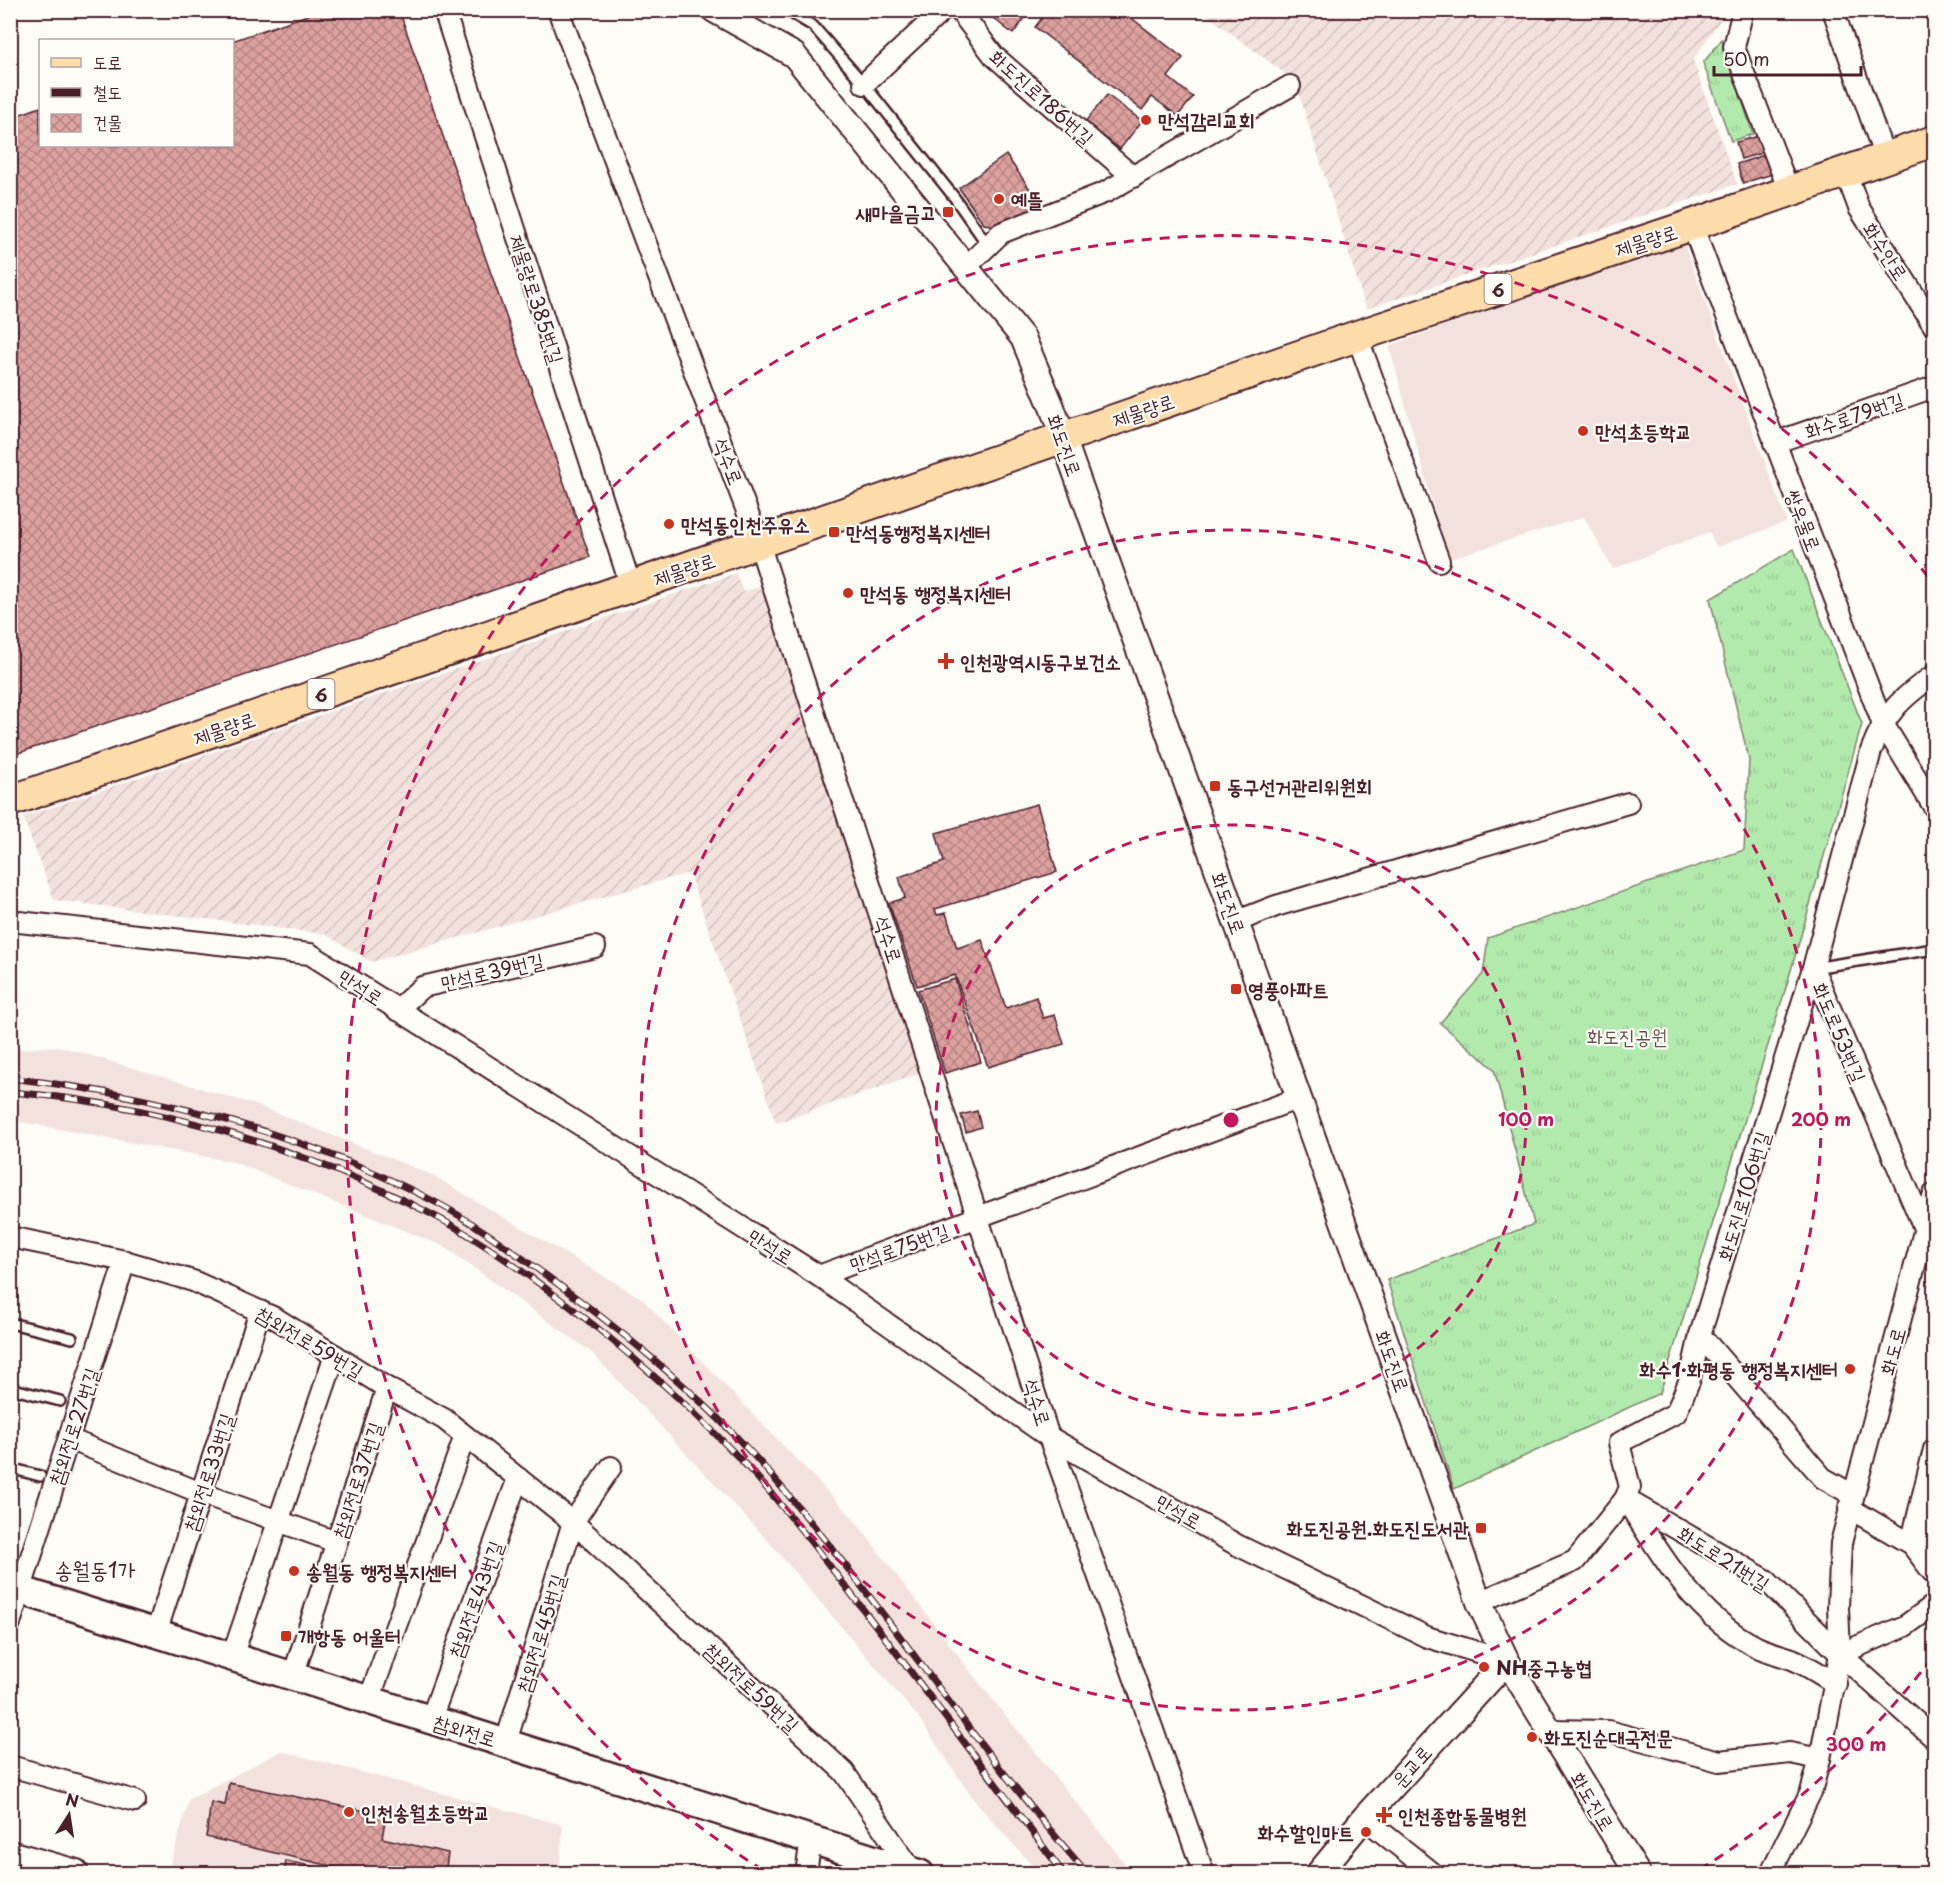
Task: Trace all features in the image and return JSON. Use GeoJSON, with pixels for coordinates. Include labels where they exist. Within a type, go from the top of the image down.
{"type":"FeatureCollection","features":[{"type":"Feature","properties":{"kind":"main road","name":"제물량로"},"geometry":{"type":"LineString","coordinates":[[10,801],[1357,336],[1692,225],[1935,141]]}},
{"type":"Feature","properties":{"kind":"main road","name":"참외전로"},"geometry":{"type":"LineString","coordinates":[[16,1589],[915,1871]]}},
{"type":"Feature","properties":{"kind":"street","name":"제물량로385번길"},"geometry":{"type":"LineString","coordinates":[[444,10],[631,587]]}},
{"type":"Feature","properties":{"kind":"street","name":"석수로"},"geometry":{"type":"LineString","coordinates":[[558,10],[759,543],[980,1218],[1049,1437],[1204,1874]]}},
{"type":"Feature","properties":{"kind":"street","name":"화도진로"},"geometry":{"type":"LineString","coordinates":[[714,10],[794,55],[1023,338],[1063,438],[1479,1602],[1507,1661],[1638,1874]]}},
{"type":"Feature","properties":{"kind":"street"},"geometry":{"type":"LineString","coordinates":[[864,84],[943,10]]}},
{"type":"Feature","properties":{"kind":"street","name":"화도진로186번길"},"geometry":{"type":"LineString","coordinates":[[959,10],[994,56],[1133,177]]}},
{"type":"Feature","properties":{"kind":"street"},"geometry":{"type":"LineString","coordinates":[[1743,10],[1734,47],[1789,192]]}},
{"type":"Feature","properties":{"kind":"street"},"geometry":{"type":"LineString","coordinates":[[1833,10],[1885,158]]}},
{"type":"Feature","properties":{"kind":"street"},"geometry":{"type":"LineString","coordinates":[[967,266],[1001,233],[1106,192],[1290,86]]}},
{"type":"Feature","properties":{"kind":"street","name":"화수안로"},"geometry":{"type":"LineString","coordinates":[[1846,172],[1859,208],[1935,326]]}},
{"type":"Feature","properties":{"kind":"street","name":"쌍우물로"},"geometry":{"type":"LineString","coordinates":[[1692,225],[1882,722],[1935,807]]}},
{"type":"Feature","properties":{"kind":"street"},"geometry":{"type":"LineString","coordinates":[[1357,336],[1439,561]]}},
{"type":"Feature","properties":{"kind":"street","name":"화수로79번길"},"geometry":{"type":"LineString","coordinates":[[1774,443],[1935,387]]}},
{"type":"Feature","properties":{"kind":"street"},"geometry":{"type":"LineString","coordinates":[[1882,722],[1914,689],[1935,675]]}},
{"type":"Feature","properties":{"kind":"street","name":"화도진로106번길"},"geometry":{"type":"LineString","coordinates":[[1625,1498],[1630,1487],[1619,1443],[1676,1413],[1690,1379],[1701,1335],[1813,968],[1871,751],[1882,722]]}},
{"type":"Feature","properties":{"kind":"street"},"geometry":{"type":"LineString","coordinates":[[1235,922],[1276,906],[1628,803]]}},
{"type":"Feature","properties":{"kind":"street","name":"만석로"},"geometry":{"type":"LineString","coordinates":[[10,921],[310,954],[819,1276],[1049,1437],[1237,1545],[1427,1637],[1507,1661]]}},
{"type":"Feature","properties":{"kind":"street","name":"만석로39번길"},"geometry":{"type":"LineString","coordinates":[[397,1010],[422,987],[595,947]]}},
{"type":"Feature","properties":{"kind":"street","name":"화도로53번길"},"geometry":{"type":"LineString","coordinates":[[1813,968],[1924,1228]]}},
{"type":"Feature","properties":{"kind":"street","name":"만석로75번길"},"geometry":{"type":"LineString","coordinates":[[819,1276],[1299,1098]]}},
{"type":"Feature","properties":{"kind":"street","name":"화도로"},"geometry":{"type":"LineString","coordinates":[[1770,1874],[1811,1792],[1820,1759],[1840,1654],[1838,1607],[1841,1543],[1851,1501],[1926,1259],[1924,1228],[1935,1194]]}},
{"type":"Feature","properties":{"kind":"street","name":"참외전로59번길"},"geometry":{"type":"LineString","coordinates":[[10,1237],[125,1261],[194,1281],[260,1311],[387,1388],[444,1419],[573,1522],[844,1772],[915,1871]]}},
{"type":"Feature","properties":{"kind":"street","name":"참외전로27번길"},"geometry":{"type":"LineString","coordinates":[[10,1623],[16,1589],[69,1439],[125,1261]]}},
{"type":"Feature","properties":{"kind":"street","name":"참외전로33번길"},"geometry":{"type":"LineString","coordinates":[[156,1633],[260,1311]]}},
{"type":"Feature","properties":{"kind":"street"},"geometry":{"type":"LineString","coordinates":[[1701,1335],[1823,1478],[1911,1545],[1935,1574]]}},
{"type":"Feature","properties":{"kind":"street"},"geometry":{"type":"LineString","coordinates":[[232,1657],[280,1523],[335,1356]]}},
{"type":"Feature","properties":{"kind":"street","name":"참외전로37번길"},"geometry":{"type":"LineString","coordinates":[[293,1676],[387,1388]]}},
{"type":"Feature","properties":{"kind":"street"},"geometry":{"type":"LineString","coordinates":[[369,1700],[465,1436]]}},
{"type":"Feature","properties":{"kind":"street"},"geometry":{"type":"LineString","coordinates":[[69,1439],[201,1493],[336,1542]]}},
{"type":"Feature","properties":{"kind":"street"},"geometry":{"type":"LineString","coordinates":[[1911,1545],[1935,1449]]}},
{"type":"Feature","properties":{"kind":"street"},"geometry":{"type":"LineString","coordinates":[[573,1522],[611,1467]]}},
{"type":"Feature","properties":{"kind":"street","name":"참외전로43번길"},"geometry":{"type":"LineString","coordinates":[[431,1719],[518,1478]]}},
{"type":"Feature","properties":{"kind":"street"},"geometry":{"type":"LineString","coordinates":[[1479,1602],[1575,1561],[1625,1498],[1650,1539],[1704,1606],[1725,1625],[1757,1647],[1794,1660],[1836,1683]]}},
{"type":"Feature","properties":{"kind":"street","name":"화도로21번길"},"geometry":{"type":"LineString","coordinates":[[1625,1498],[1766,1580],[1840,1654],[1935,1738]]}},
{"type":"Feature","properties":{"kind":"street","name":"참외전로45번길"},"geometry":{"type":"LineString","coordinates":[[506,1742],[573,1522]]}},
{"type":"Feature","properties":{"kind":"street"},"geometry":{"type":"LineString","coordinates":[[1911,1545],[1935,1529]]}},
{"type":"Feature","properties":{"kind":"street"},"geometry":{"type":"LineString","coordinates":[[1840,1654],[1905,1626],[1935,1605]]}},
{"type":"Feature","properties":{"kind":"street","name":"운교로"},"geometry":{"type":"LineString","coordinates":[[1318,1874],[1364,1818],[1507,1661]]}},
{"type":"Feature","properties":{"kind":"street"},"geometry":{"type":"LineString","coordinates":[[1550,1730],[1608,1731],[1719,1761],[1790,1753],[1820,1759]]}},
{"type":"Feature","properties":{"kind":"street"},"geometry":{"type":"LineString","coordinates":[[10,1766],[135,1802]]}},
{"type":"Feature","properties":{"kind":"street"},"geometry":{"type":"LineString","coordinates":[[1364,1818],[1434,1874]]}},
{"type":"Feature","properties":{"kind":"street"},"geometry":{"type":"LineString","coordinates":[[806,1874],[811,1838]]}},
{"type":"Feature","properties":{"kind":"street"},"geometry":{"type":"LineString","coordinates":[[10,1851],[77,1870]]}},
{"type":"Feature","properties":{"kind":"lane"},"geometry":{"type":"LineString","coordinates":[[786,10],[813,26],[864,84],[954,197],[989,247]]}},
{"type":"Feature","properties":{"kind":"lane"},"geometry":{"type":"LineString","coordinates":[[1813,968],[1935,948]]}},
{"type":"Feature","properties":{"kind":"lane"},"geometry":{"type":"LineString","coordinates":[[10,1323],[72,1338]]}},
{"type":"Feature","properties":{"kind":"lane"},"geometry":{"type":"LineString","coordinates":[[10,1388],[60,1401]]}},
{"type":"Feature","properties":{"kind":"lane"},"geometry":{"type":"LineString","coordinates":[[10,1468],[40,1476]]}},
{"type":"Feature","properties":{"kind":"shaded area"},"geometry":{"type":"Polygon","coordinates":[[[1201,11],[1726,11],[1693,60],[1737,184],[1366,309],[1295,81],[1201,11]]]}},
{"type":"Feature","properties":{"kind":"shaded area","name":"만석초등학교"},"geometry":{"type":"Polygon","coordinates":[[[1682,239],[1787,522],[1717,547],[1709,532],[1613,569],[1584,517],[1448,559],[1389,346],[1682,239]]]}},
{"type":"Feature","properties":{"kind":"shaded area"},"geometry":{"type":"Polygon","coordinates":[[[736,573],[743,592],[761,586],[930,1070],[776,1123],[689,873],[371,962],[325,934],[54,900],[23,817],[736,573]]]}},
{"type":"Feature","properties":{"kind":"shaded area"},"geometry":{"type":"Polygon","coordinates":[[[59,1046],[256,1105],[430,1174],[641,1298],[852,1517],[980,1684],[1133,1873],[1039,1873],[974,1800],[918,1717],[769,1542],[591,1352],[443,1246],[234,1162],[11,1120],[11,1050],[59,1046]]]}},
{"type":"Feature","properties":{"kind":"shaded area","name":"인천송월초등학교"},"geometry":{"type":"Polygon","coordinates":[[[281,1751],[563,1825],[559,1873],[168,1874],[189,1799],[281,1751]]]}},
{"type":"Feature","properties":{"kind":"green space"},"geometry":{"type":"Polygon","coordinates":[[[1722,39],[1753,134],[1731,141],[1703,63],[1722,39]]]}},
{"type":"Feature","properties":{"kind":"green space","name":"화도진공원"},"geometry":{"type":"Polygon","coordinates":[[[1794,549],[1862,724],[1787,984],[1660,1393],[1454,1489],[1387,1280],[1534,1224],[1494,1069],[1440,1023],[1483,974],[1488,938],[1744,850],[1749,760],[1710,599],[1794,549]]]}},
{"type":"Feature","properties":{"kind":"building"},"geometry":{"type":"Polygon","coordinates":[[[322,10],[399,10],[590,557],[10,756],[10,118],[39,107],[39,147],[234,147],[234,40],[322,10]]]}},
{"type":"Feature","properties":{"kind":"building"},"geometry":{"type":"Polygon","coordinates":[[[983,10],[1031,10],[1013,34],[983,10]]]}},
{"type":"Feature","properties":{"kind":"building"},"geometry":{"type":"Polygon","coordinates":[[[1048,10],[1121,10],[1183,58],[1168,77],[1193,97],[1178,116],[1152,97],[1142,110],[1035,27],[1048,10]]]}},
{"type":"Feature","properties":{"kind":"building"},"geometry":{"type":"Polygon","coordinates":[[[1107,95],[1142,121],[1120,149],[1085,122],[1107,95]]]}},
{"type":"Feature","properties":{"kind":"building"},"geometry":{"type":"Polygon","coordinates":[[[1763,135],[1768,151],[1741,159],[1736,142],[1763,135]]]}},
{"type":"Feature","properties":{"kind":"building"},"geometry":{"type":"Polygon","coordinates":[[[1770,153],[1776,173],[1743,183],[1737,164],[1770,153]]]}},
{"type":"Feature","properties":{"kind":"building"},"geometry":{"type":"Polygon","coordinates":[[[1006,155],[1044,209],[1003,227],[984,224],[959,188],[1006,155]]]}},
{"type":"Feature","properties":{"kind":"building"},"geometry":{"type":"Polygon","coordinates":[[[1037,804],[1057,872],[935,909],[937,915],[946,913],[957,948],[982,940],[1006,1008],[1036,997],[1043,1018],[1055,1015],[1064,1044],[988,1067],[955,975],[917,986],[889,903],[905,898],[899,877],[944,862],[936,833],[1037,804]]]}},
{"type":"Feature","properties":{"kind":"building"},"geometry":{"type":"Polygon","coordinates":[[[955,979],[981,1062],[945,1073],[918,990],[955,979]]]}},
{"type":"Feature","properties":{"kind":"building"},"geometry":{"type":"Polygon","coordinates":[[[977,1111],[981,1127],[966,1132],[961,1115],[977,1111]]]}},
{"type":"Feature","properties":{"kind":"building"},"geometry":{"type":"Polygon","coordinates":[[[229,1783],[386,1815],[382,1838],[448,1853],[445,1874],[365,1874],[206,1837],[211,1802],[225,1805],[229,1783]]]}},
{"type":"Feature","properties":{"kind":"building"},"geometry":{"type":"Polygon","coordinates":[[[286,1861],[340,1872],[340,1874],[284,1874],[286,1861]]]}},
{"type":"Feature","properties":{"kind":"railway"},"geometry":{"type":"LineString","coordinates":[[10,1078],[65,1085],[175,1107],[230,1121],[336,1157],[437,1203],[493,1238],[547,1276],[657,1362],[709,1409],[757,1459],[842,1561],[1003,1772],[1088,1874]]}},
{"type":"Feature","properties":{"kind":"railway"},"geometry":{"type":"LineString","coordinates":[[10,1092],[65,1098],[173,1118],[278,1148],[379,1189],[429,1213],[473,1238],[544,1287],[623,1349],[672,1393],[721,1439],[763,1484],[886,1639],[1064,1874]]}},
{"type":"Feature","properties":{"kind":"place","name":"만석감리교회"},"geometry":{"type":"Point","coordinates":[1146,120]}},
{"type":"Feature","properties":{"kind":"place","name":"예뜰"},"geometry":{"type":"Point","coordinates":[999,199]}},
{"type":"Feature","properties":{"kind":"place","name":"새마을금고"},"geometry":{"type":"Point","coordinates":[948,212]}},
{"type":"Feature","properties":{"kind":"place","name":"만석초등학교"},"geometry":{"type":"Point","coordinates":[1583,431]}},
{"type":"Feature","properties":{"kind":"place","name":"만석동인천주유소"},"geometry":{"type":"Point","coordinates":[669,524]}},
{"type":"Feature","properties":{"kind":"place","name":"만석동행정복지센터"},"geometry":{"type":"Point","coordinates":[834,532]}},
{"type":"Feature","properties":{"kind":"place","name":"만석동 행정복지센터"},"geometry":{"type":"Point","coordinates":[848,593]}},
{"type":"Feature","properties":{"kind":"place","name":"인천광역시동구보건소"},"geometry":{"type":"Point","coordinates":[946,661]}},
{"type":"Feature","properties":{"kind":"place","name":"동구선거관리위원회"},"geometry":{"type":"Point","coordinates":[1215,786]}},
{"type":"Feature","properties":{"kind":"place","name":"영풍아파트"},"geometry":{"type":"Point","coordinates":[1236,989]}},
{"type":"Feature","properties":{"kind":"place","name":"화수1·화평동 행정복지센터"},"geometry":{"type":"Point","coordinates":[1850,1369]}},
{"type":"Feature","properties":{"kind":"place","name":"화도진공원.화도진도서관"},"geometry":{"type":"Point","coordinates":[1481,1528]}},
{"type":"Feature","properties":{"kind":"place","name":"송월동 행정복지센터"},"geometry":{"type":"Point","coordinates":[294,1571]}},
{"type":"Feature","properties":{"kind":"place","name":"개항동 어울터"},"geometry":{"type":"Point","coordinates":[286,1636]}},
{"type":"Feature","properties":{"kind":"place","name":"NH중구농협"},"geometry":{"type":"Point","coordinates":[1484,1667]}},
{"type":"Feature","properties":{"kind":"place","name":"화도진순대국전문"},"geometry":{"type":"Point","coordinates":[1532,1737]}},
{"type":"Feature","properties":{"kind":"place","name":"인천송월초등학교"},"geometry":{"type":"Point","coordinates":[349,1812]}},
{"type":"Feature","properties":{"kind":"place","name":"인천종합동물병원"},"geometry":{"type":"Point","coordinates":[1384,1815]}},
{"type":"Feature","properties":{"kind":"place","name":"화수할인마트"},"geometry":{"type":"Point","coordinates":[1366,1832]}},
{"type":"Feature","properties":{"kind":"district","name":"송월동1가"},"geometry":{"type":"Point","coordinates":[95,1568]}}]}
